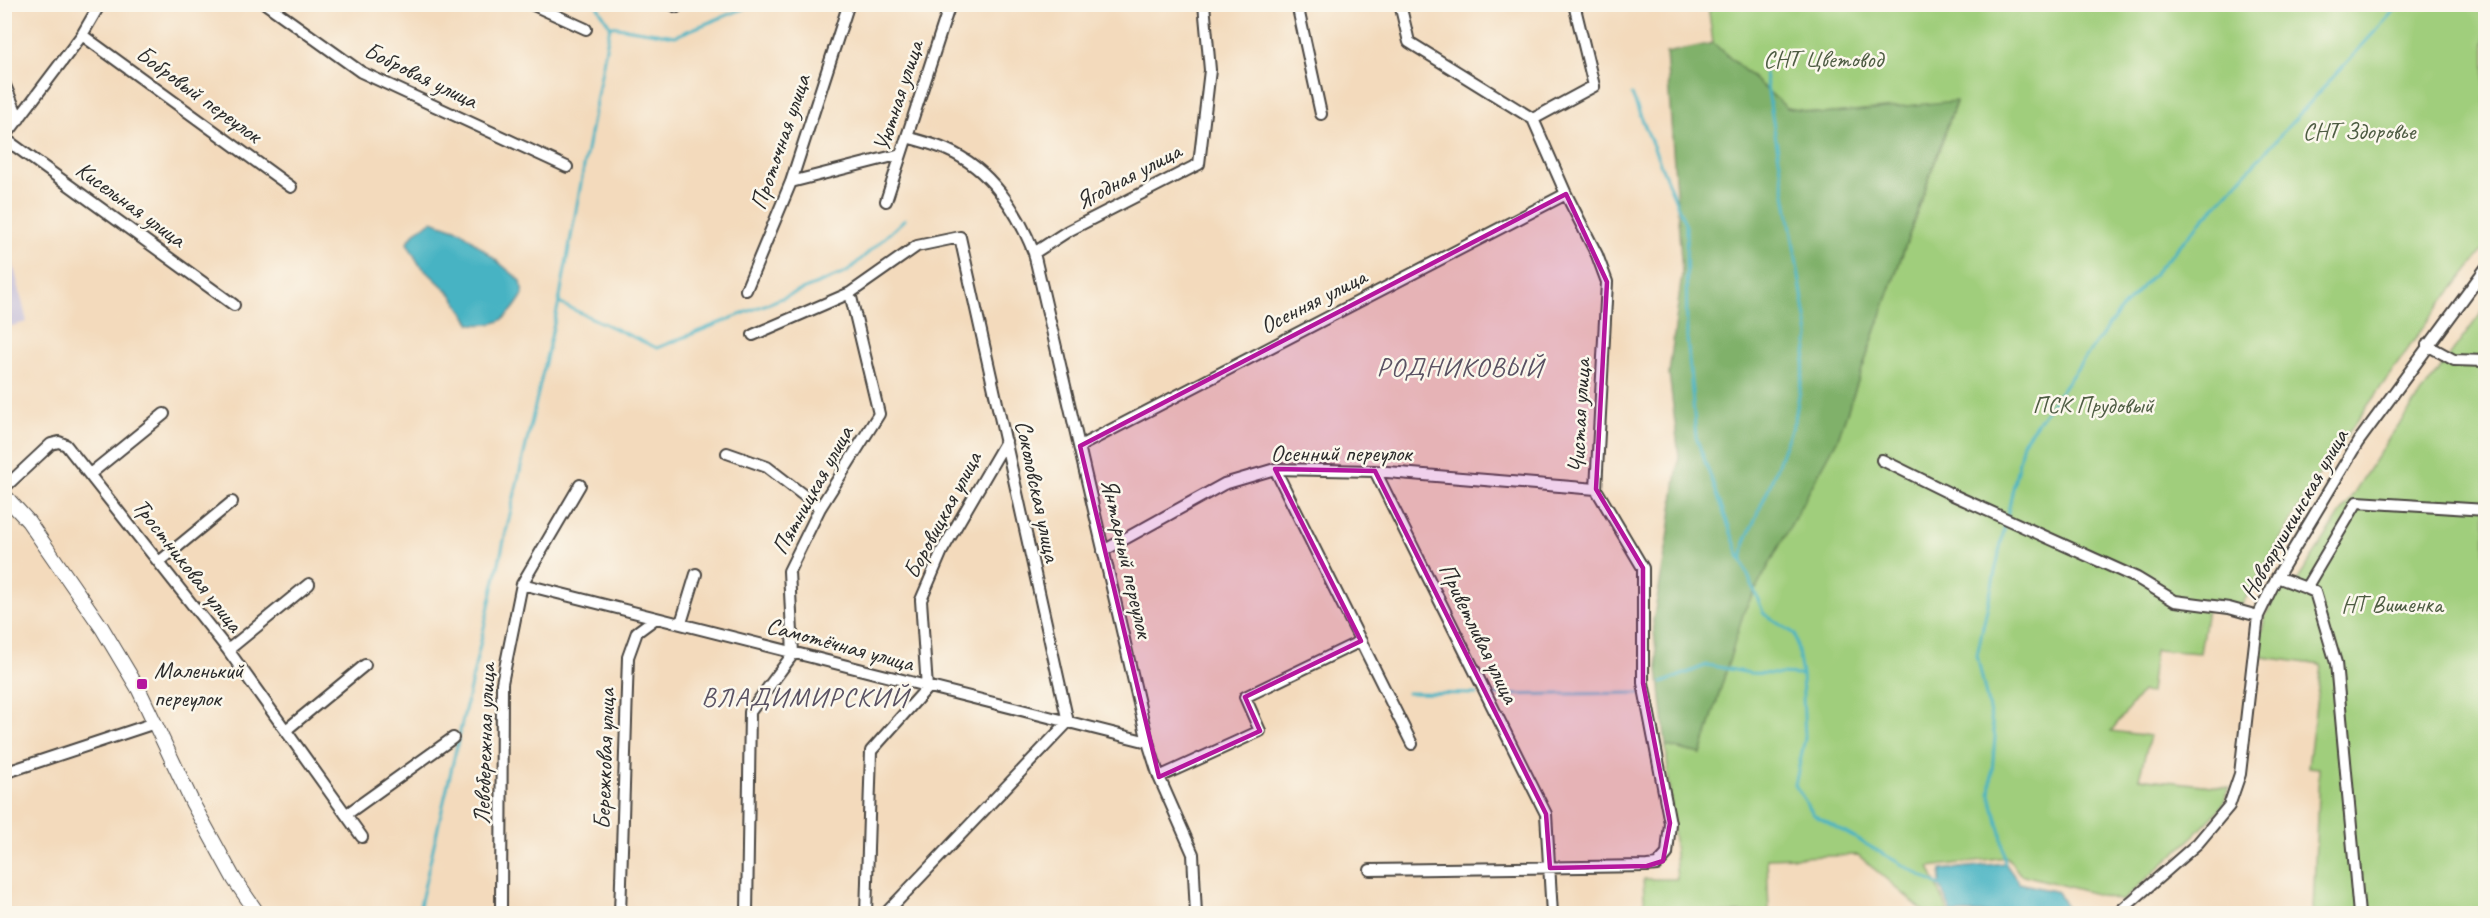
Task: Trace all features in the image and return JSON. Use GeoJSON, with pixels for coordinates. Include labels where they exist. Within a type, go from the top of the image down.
{"type":"FeatureCollection","features":[{"type":"Feature","properties":{"kind":"street"},"geometry":{"type":"LineString","coordinates":[[4,138],[82,35],[100,4]]}},
{"type":"Feature","properties":{"kind":"street","name":"Бобровая улица"},"geometry":{"type":"LineString","coordinates":[[266,4],[361,72],[567,167]]}},
{"type":"Feature","properties":{"kind":"street"},"geometry":{"type":"LineString","coordinates":[[531,4],[586,29]]}},
{"type":"Feature","properties":{"kind":"street","name":"Уютная улица"},"geometry":{"type":"LineString","coordinates":[[886,201],[950,4]]}},
{"type":"Feature","properties":{"kind":"street","name":"Ягодная улица"},"geometry":{"type":"LineString","coordinates":[[1034,253],[1068,231],[1199,164],[1210,70],[1204,4]]}},
{"type":"Feature","properties":{"kind":"street"},"geometry":{"type":"LineString","coordinates":[[1297,4],[1321,114]]}},
{"type":"Feature","properties":{"kind":"street"},"geometry":{"type":"LineString","coordinates":[[1400,4],[1409,42],[1533,118],[1594,86],[1574,4]]}},
{"type":"Feature","properties":{"kind":"street","name":"Проточная улица"},"geometry":{"type":"LineString","coordinates":[[746,290],[791,182],[848,6]]}},
{"type":"Feature","properties":{"kind":"street","name":"Бобровый переулок"},"geometry":{"type":"LineString","coordinates":[[82,35],[291,187]]}},
{"type":"Feature","properties":{"kind":"street"},"geometry":{"type":"LineString","coordinates":[[4,83],[19,119]]}},
{"type":"Feature","properties":{"kind":"street","name":"Чистая улица"},"geometry":{"type":"LineString","coordinates":[[1370,870],[1657,865],[1667,854],[1670,824],[1643,683],[1643,568],[1596,489],[1607,282],[1597,255],[1566,194],[1533,118]]}},
{"type":"Feature","properties":{"kind":"street","name":"Янтарный переулок"},"geometry":{"type":"LineString","coordinates":[[907,137],[949,150],[979,170],[1002,194],[1027,235],[1034,253],[1148,742],[1159,777],[1193,854],[1196,914]]}},
{"type":"Feature","properties":{"kind":"street","name":"Кисельная улица"},"geometry":{"type":"LineString","coordinates":[[4,138],[234,305]]}},
{"type":"Feature","properties":{"kind":"street"},"geometry":{"type":"LineString","coordinates":[[791,182],[901,154]]}},
{"type":"Feature","properties":{"kind":"street","name":"Осенняя улица"},"geometry":{"type":"LineString","coordinates":[[1080,446],[1566,194]]}},
{"type":"Feature","properties":{"kind":"street","name":"Соколовская улица"},"geometry":{"type":"LineString","coordinates":[[753,335],[850,293],[917,246],[960,237],[1068,722]]}},
{"type":"Feature","properties":{"kind":"street","name":"Новоярушкинская улица"},"geometry":{"type":"LineString","coordinates":[[2117,914],[2198,843],[2229,806],[2240,774],[2258,616],[2277,577],[2358,442],[2427,345],[2486,268]]}},
{"type":"Feature","properties":{"kind":"street","name":"Пятницкая улица"},"geometry":{"type":"LineString","coordinates":[[793,654],[789,571],[820,508],[879,414],[850,293]]}},
{"type":"Feature","properties":{"kind":"street"},"geometry":{"type":"LineString","coordinates":[[2427,345],[2454,360],[2486,361]]}},
{"type":"Feature","properties":{"kind":"street"},"geometry":{"type":"LineString","coordinates":[[90,474],[164,414]]}},
{"type":"Feature","properties":{"kind":"street","name":"Боровицкая улица"},"geometry":{"type":"LineString","coordinates":[[927,688],[921,600],[942,551],[1006,441]]}},
{"type":"Feature","properties":{"kind":"street","name":"Тростниковая улица"},"geometry":{"type":"LineString","coordinates":[[4,488],[51,444],[59,442],[66,445],[228,650],[362,837]]}},
{"type":"Feature","properties":{"kind":"street"},"geometry":{"type":"LineString","coordinates":[[727,453],[767,467],[820,508]]}},
{"type":"Feature","properties":{"kind":"street"},"geometry":{"type":"LineString","coordinates":[[1882,460],[1951,494],[2137,578],[2175,601],[2229,608],[2258,616]]}},
{"type":"Feature","properties":{"kind":"street"},"geometry":{"type":"LineString","coordinates":[[1275,469],[1412,744]]}},
{"type":"Feature","properties":{"kind":"street","name":"Осенний переулок"},"geometry":{"type":"LineString","coordinates":[[1103,551],[1224,484],[1275,469],[1375,471],[1596,489]]}},
{"type":"Feature","properties":{"kind":"street","name":"Приветливая улица"},"geometry":{"type":"LineString","coordinates":[[1375,471],[1546,814],[1550,868]]}},
{"type":"Feature","properties":{"kind":"street","name":"Левобережная улица"},"geometry":{"type":"LineString","coordinates":[[501,914],[502,683],[522,584],[580,485]]}},
{"type":"Feature","properties":{"kind":"street"},"geometry":{"type":"LineString","coordinates":[[4,495],[28,521],[102,628],[139,690],[193,804],[254,912]]}},
{"type":"Feature","properties":{"kind":"street"},"geometry":{"type":"LineString","coordinates":[[159,562],[232,502]]}},
{"type":"Feature","properties":{"kind":"street"},"geometry":{"type":"LineString","coordinates":[[2306,588],[2357,502],[2486,510]]}},
{"type":"Feature","properties":{"kind":"street"},"geometry":{"type":"LineString","coordinates":[[681,623],[696,574]]}},
{"type":"Feature","properties":{"kind":"street"},"geometry":{"type":"LineString","coordinates":[[2277,577],[2315,592],[2336,663],[2359,914]]}},
{"type":"Feature","properties":{"kind":"street"},"geometry":{"type":"LineString","coordinates":[[228,650],[309,584]]}},
{"type":"Feature","properties":{"kind":"street","name":"Самотёчная улица"},"geometry":{"type":"LineString","coordinates":[[522,584],[1148,742]]}},
{"type":"Feature","properties":{"kind":"street","name":"Бережковая улица"},"geometry":{"type":"LineString","coordinates":[[620,914],[628,657],[637,632],[656,618]]}},
{"type":"Feature","properties":{"kind":"street"},"geometry":{"type":"LineString","coordinates":[[1159,777],[1260,731],[1245,697],[1361,641]]}},
{"type":"Feature","properties":{"kind":"street"},"geometry":{"type":"LineString","coordinates":[[747,914],[750,712],[793,654]]}},
{"type":"Feature","properties":{"kind":"street"},"geometry":{"type":"LineString","coordinates":[[286,730],[365,665]]}},
{"type":"Feature","properties":{"kind":"street"},"geometry":{"type":"LineString","coordinates":[[866,914],[871,751],[927,688]]}},
{"type":"Feature","properties":{"kind":"street"},"geometry":{"type":"LineString","coordinates":[[885,914],[1068,722]]}},
{"type":"Feature","properties":{"kind":"street"},"geometry":{"type":"LineString","coordinates":[[4,773],[155,723]]}},
{"type":"Feature","properties":{"kind":"street"},"geometry":{"type":"LineString","coordinates":[[347,814],[453,738]]}},
{"type":"Feature","properties":{"kind":"street"},"geometry":{"type":"LineString","coordinates":[[1550,868],[1552,914]]}},
{"type":"Feature","properties":{"kind":"highlighted area"},"geometry":{"type":"Polygon","coordinates":[[[1566,194],[1607,282],[1596,489],[1643,568],[1643,683],[1670,823],[1663,861],[1647,866],[1550,868],[1546,814],[1375,471],[1275,469],[1361,641],[1245,697],[1260,731],[1159,777],[1080,446],[1566,194]]]}},
{"type":"Feature","properties":{"kind":"shaded area"},"geometry":{"type":"Polygon","coordinates":[[[5,229],[27,322],[4,328],[5,229]]]}},
{"type":"Feature","properties":{"kind":"green space","name":"ПСК Прудовый"},"geometry":{"type":"Polygon","coordinates":[[[1708,5],[2485,5],[2485,248],[2430,318],[2317,477],[2237,613],[2207,609],[2200,653],[2155,650],[2150,693],[2142,692],[2111,731],[2150,736],[2139,778],[2230,788],[2221,808],[2194,836],[2122,901],[2020,874],[2007,857],[1929,867],[1949,913],[1926,913],[1858,855],[1767,858],[1769,913],[1645,913],[1643,879],[1677,879],[1666,746],[1701,754],[1744,611],[1838,438],[1956,102],[1823,114],[1787,108],[1713,43],[1708,5]]]}},
{"type":"Feature","properties":{"kind":"green space"},"geometry":{"type":"Polygon","coordinates":[[[1713,43],[1787,108],[1823,114],[1956,101],[1838,438],[1744,611],[1701,754],[1666,746],[1653,621],[1668,539],[1679,456],[1669,373],[1682,274],[1666,53],[1713,43]]]}},
{"type":"Feature","properties":{"kind":"green space","name":"НТ Вишенка"},"geometry":{"type":"Polygon","coordinates":[[[2485,308],[2485,913],[2313,913],[2319,768],[2308,767],[2321,665],[2256,656],[2265,617],[2281,585],[2294,586],[2389,438],[2485,308]]]}},
{"type":"Feature","properties":{"kind":"water"},"geometry":{"type":"Polygon","coordinates":[[[432,221],[461,231],[521,281],[523,295],[502,320],[490,324],[471,324],[452,295],[419,264],[407,243],[414,233],[432,221]]]}},
{"type":"Feature","properties":{"kind":"water"},"geometry":{"type":"Polygon","coordinates":[[[2005,863],[2019,883],[2058,892],[2070,913],[1952,913],[1940,886],[1942,870],[2005,863]]]}},
{"type":"Feature","properties":{"kind":"waterway"},"geometry":{"type":"LineString","coordinates":[[418,914],[559,302],[610,26],[596,4]]}},
{"type":"Feature","properties":{"kind":"waterway"},"geometry":{"type":"LineString","coordinates":[[611,26],[675,36],[755,4]]}},
{"type":"Feature","properties":{"kind":"waterway"},"geometry":{"type":"LineString","coordinates":[[2005,863],[2001,833],[1990,795],[1995,737],[1977,655],[2023,442],[2119,312],[2400,4]]}},
{"type":"Feature","properties":{"kind":"waterway"},"geometry":{"type":"LineString","coordinates":[[1763,62],[1809,336],[1795,419],[1745,542],[1742,561],[1764,614],[1795,634],[1802,675],[1805,738],[1795,785],[1814,815],[1940,886]]}},
{"type":"Feature","properties":{"kind":"waterway"},"geometry":{"type":"LineString","coordinates":[[1632,95],[1686,226],[1687,337],[1696,437],[1741,560]]}},
{"type":"Feature","properties":{"kind":"waterway"},"geometry":{"type":"LineString","coordinates":[[559,303],[657,348],[847,272],[905,219]]}},
{"type":"Feature","properties":{"kind":"waterway"},"geometry":{"type":"LineString","coordinates":[[1662,683],[1707,665],[1750,673],[1802,675]]}},
{"type":"Feature","properties":{"kind":"waterway"},"geometry":{"type":"LineString","coordinates":[[1407,693],[1477,694]]}},
{"type":"Feature","properties":{"kind":"waterway"},"geometry":{"type":"LineString","coordinates":[[1491,695],[1641,693]]}},
{"type":"Feature","properties":{"kind":"place","name":"Маленький переулок"},"geometry":{"type":"Point","coordinates":[142,684]}},
{"type":"Feature","properties":{"kind":"district","name":"РОДНИКОВЫЙ"},"geometry":{"type":"Point","coordinates":[1460,367]}},
{"type":"Feature","properties":{"kind":"district","name":"ВЛАДИМИРСКИЙ"},"geometry":{"type":"Point","coordinates":[805,697]}},
{"type":"Feature","properties":{"kind":"park label","name":"СНТ Цветовод"},"geometry":{"type":"Point","coordinates":[1823,59]}},
{"type":"Feature","properties":{"kind":"park label","name":"СНТ Здоровье"},"geometry":{"type":"Point","coordinates":[2359,131]}}]}
